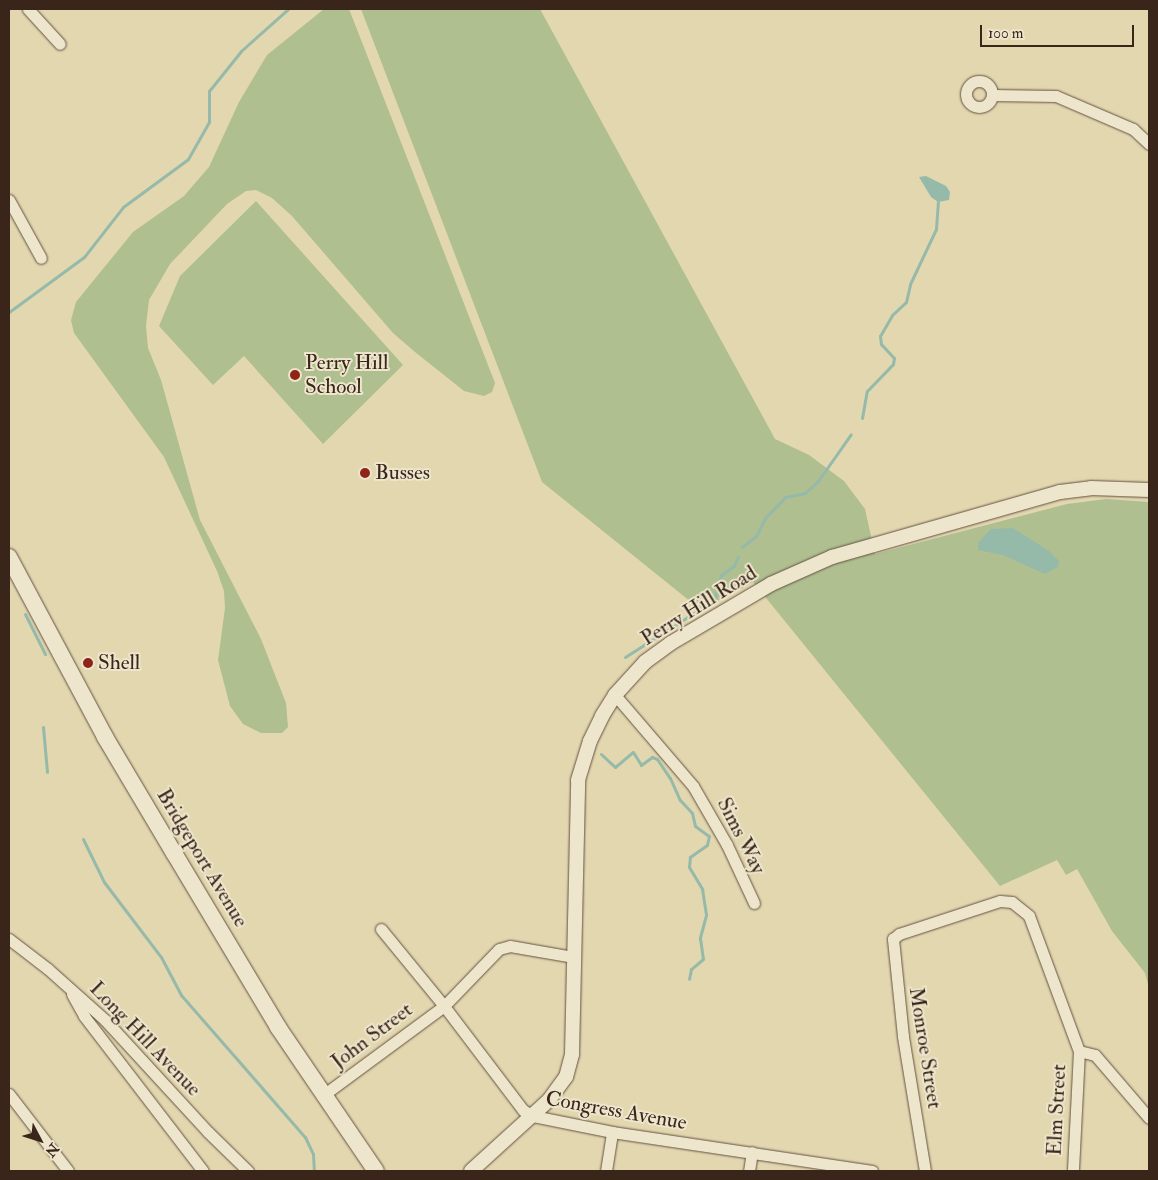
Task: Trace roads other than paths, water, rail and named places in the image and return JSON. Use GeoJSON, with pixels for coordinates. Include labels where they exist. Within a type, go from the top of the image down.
{"type":"FeatureCollection","features":[{"type":"Feature","properties":{"kind":"main road","name":"Bridgeport Avenue"},"geometry":{"type":"LineString","coordinates":[[9,557],[105,737],[322,1096],[376,1171]]}},
{"type":"Feature","properties":{"kind":"street"},"geometry":{"type":"LineString","coordinates":[[28,9],[60,44]]}},
{"type":"Feature","properties":{"kind":"street"},"geometry":{"type":"LineString","coordinates":[[992,95],[1056,96],[1133,129],[1149,144]]}},
{"type":"Feature","properties":{"kind":"street"},"geometry":{"type":"LineString","coordinates":[[9,200],[41,258]]}},
{"type":"Feature","properties":{"kind":"street","name":"Perry Hill Road"},"geometry":{"type":"LineString","coordinates":[[471,1171],[533,1116],[561,1087],[570,1065],[578,780],[590,741],[615,695],[645,662],[671,643],[771,584],[826,559],[1060,492],[1091,488],[1149,490]]}},
{"type":"Feature","properties":{"kind":"street","name":"Sims Way"},"geometry":{"type":"LineString","coordinates":[[615,695],[693,786],[727,845],[754,903]]}},
{"type":"Feature","properties":{"kind":"street","name":"Monroe Street"},"geometry":{"type":"LineString","coordinates":[[925,1171],[892,946],[893,939],[899,934],[1000,902],[1012,902],[1023,908],[1036,934],[1079,1051]]}},
{"type":"Feature","properties":{"kind":"street","name":"Congress Avenue"},"geometry":{"type":"LineString","coordinates":[[381,929],[444,1006],[523,1110],[533,1116],[612,1132],[872,1171]]}},
{"type":"Feature","properties":{"kind":"street","name":"Long Hill Avenue"},"geometry":{"type":"LineString","coordinates":[[11,945],[68,986],[105,1020],[208,1132],[248,1171]]}},
{"type":"Feature","properties":{"kind":"street","name":"John Street"},"geometry":{"type":"LineString","coordinates":[[322,1096],[444,1006],[499,949],[510,946],[574,957]]}},
{"type":"Feature","properties":{"kind":"street"},"geometry":{"type":"LineString","coordinates":[[68,986],[84,1016],[203,1171]]}},
{"type":"Feature","properties":{"kind":"street"},"geometry":{"type":"LineString","coordinates":[[1079,1051],[1095,1055],[1149,1118]]}},
{"type":"Feature","properties":{"kind":"street","name":"Elm Street"},"geometry":{"type":"LineString","coordinates":[[1073,1171],[1079,1051]]}},
{"type":"Feature","properties":{"kind":"street"},"geometry":{"type":"LineString","coordinates":[[11,1102],[68,1171]]}},
{"type":"Feature","properties":{"kind":"street"},"geometry":{"type":"LineString","coordinates":[[606,1171],[612,1132]]}},
{"type":"Feature","properties":{"kind":"street"},"geometry":{"type":"LineString","coordinates":[[749,1171],[752,1152]]}},
{"type":"Feature","properties":{"kind":"waterway"},"geometry":{"type":"LineString","coordinates":[[9,312],[84,257],[123,207],[188,159],[209,122],[209,91],[241,51],[288,9]]}},
{"type":"Feature","properties":{"kind":"waterway"},"geometry":{"type":"LineString","coordinates":[[862,418],[867,391],[893,364],[894,358],[881,344],[880,336],[892,315],[906,302],[910,284],[936,229],[938,202]]}},
{"type":"Feature","properties":{"kind":"waterway"},"geometry":{"type":"LineString","coordinates":[[742,547],[756,536],[765,518],[785,497],[805,493],[818,481],[851,434]]}},
{"type":"Feature","properties":{"kind":"waterway"},"geometry":{"type":"LineString","coordinates":[[625,657],[714,600],[721,575],[734,566],[738,557]]}},
{"type":"Feature","properties":{"kind":"waterway"},"geometry":{"type":"LineString","coordinates":[[25,614],[45,654]]}},
{"type":"Feature","properties":{"kind":"waterway"},"geometry":{"type":"LineString","coordinates":[[43,727],[47,772]]}},
{"type":"Feature","properties":{"kind":"waterway"},"geometry":{"type":"LineString","coordinates":[[601,754],[615,767],[633,752],[641,765],[652,757],[657,759],[670,778],[680,800],[692,813],[695,826],[709,836],[707,845],[690,857],[689,867],[702,889],[706,915],[700,938],[703,959],[691,969],[689,979]]}},
{"type":"Feature","properties":{"kind":"waterway"},"geometry":{"type":"LineString","coordinates":[[83,839],[104,882],[161,957],[181,995],[305,1137],[313,1154],[314,1171]]}},
{"type":"Feature","properties":{"kind":"place","name":"Perry Hill School"},"geometry":{"type":"Point","coordinates":[295,375]}},
{"type":"Feature","properties":{"kind":"place","name":"Busses"},"geometry":{"type":"Point","coordinates":[365,473]}},
{"type":"Feature","properties":{"kind":"place","name":"Shell"},"geometry":{"type":"Point","coordinates":[88,663]}}]}
